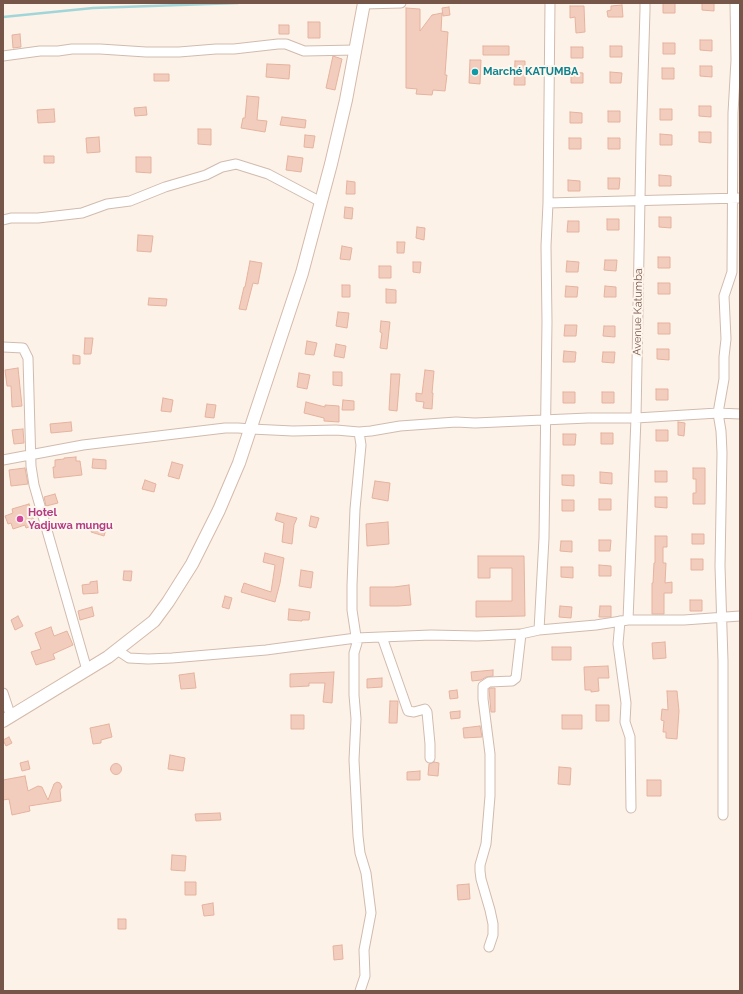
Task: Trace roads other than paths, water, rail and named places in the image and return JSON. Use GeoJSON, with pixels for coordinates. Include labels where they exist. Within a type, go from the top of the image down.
{"type":"FeatureCollection","features":[{"type":"Feature","properties":{"kind":"street"},"geometry":{"type":"LineString","coordinates":[[3,693],[7,719],[117,650],[154,621],[192,564],[219,510],[239,463],[312,241],[346,100],[364,4],[401,3]]}},
{"type":"Feature","properties":{"kind":"street"},"geometry":{"type":"LineString","coordinates":[[539,630],[544,538],[547,322],[546,246],[548,203],[550,3]]}},
{"type":"Feature","properties":{"kind":"street","name":"Avenue Katumba"},"geometry":{"type":"LineString","coordinates":[[631,808],[630,737],[625,722],[626,703],[618,644],[624,621],[636,418],[644,3]]}},
{"type":"Feature","properties":{"kind":"street"},"geometry":{"type":"LineString","coordinates":[[723,815],[723,661],[720,559],[722,453],[718,413],[724,379],[726,339],[724,296],[732,272],[736,198],[734,113],[736,60],[735,3]]}},
{"type":"Feature","properties":{"kind":"street"},"geometry":{"type":"LineString","coordinates":[[3,56],[40,51],[58,52],[72,49],[179,52],[234,49],[278,44],[286,44],[304,50],[356,50]]}},
{"type":"Feature","properties":{"kind":"street"},"geometry":{"type":"LineString","coordinates":[[3,220],[11,218],[38,218],[82,214],[107,204],[130,201],[165,186],[206,175],[222,167],[236,164],[268,174],[321,202]]}},
{"type":"Feature","properties":{"kind":"street"},"geometry":{"type":"LineString","coordinates":[[548,203],[736,198]]}},
{"type":"Feature","properties":{"kind":"street"},"geometry":{"type":"LineString","coordinates":[[3,346],[23,348],[28,358],[32,455],[31,466],[34,485],[87,670]]}},
{"type":"Feature","properties":{"kind":"street"},"geometry":{"type":"LineString","coordinates":[[3,460],[83,445],[225,428],[250,430],[336,430],[359,432],[400,426],[456,422],[475,423],[588,418],[636,418],[718,413],[740,414]]}},
{"type":"Feature","properties":{"kind":"street"},"geometry":{"type":"LineString","coordinates":[[359,432],[361,445],[355,509],[352,570],[352,610],[357,643],[354,653],[354,695],[356,719],[354,748],[360,853],[366,873],[371,913],[364,950],[365,976],[360,991]]}},
{"type":"Feature","properties":{"kind":"street"},"geometry":{"type":"LineString","coordinates":[[117,650],[129,658],[172,658],[266,650],[356,638],[521,634],[539,630],[624,621],[684,620],[740,616]]}},
{"type":"Feature","properties":{"kind":"street"},"geometry":{"type":"LineString","coordinates":[[489,947],[493,935],[492,918],[480,871],[480,865],[486,844],[490,796],[490,754],[483,699],[483,686],[489,682],[512,681],[516,678],[521,634]]}},
{"type":"Feature","properties":{"kind":"street"},"geometry":{"type":"LineString","coordinates":[[382,637],[406,708],[410,712],[424,709],[427,712],[430,758]]}},
{"type":"Feature","properties":{"kind":"waterway"},"geometry":{"type":"LineString","coordinates":[[3,17],[93,8],[238,3]]}},
{"type":"Feature","properties":{"kind":"place","name":"Marché KATUMBA"},"geometry":{"type":"Point","coordinates":[475,72]}},
{"type":"Feature","properties":{"kind":"place","name":"Hotel Yadjuwa mungu"},"geometry":{"type":"Point","coordinates":[20,519]}}]}
